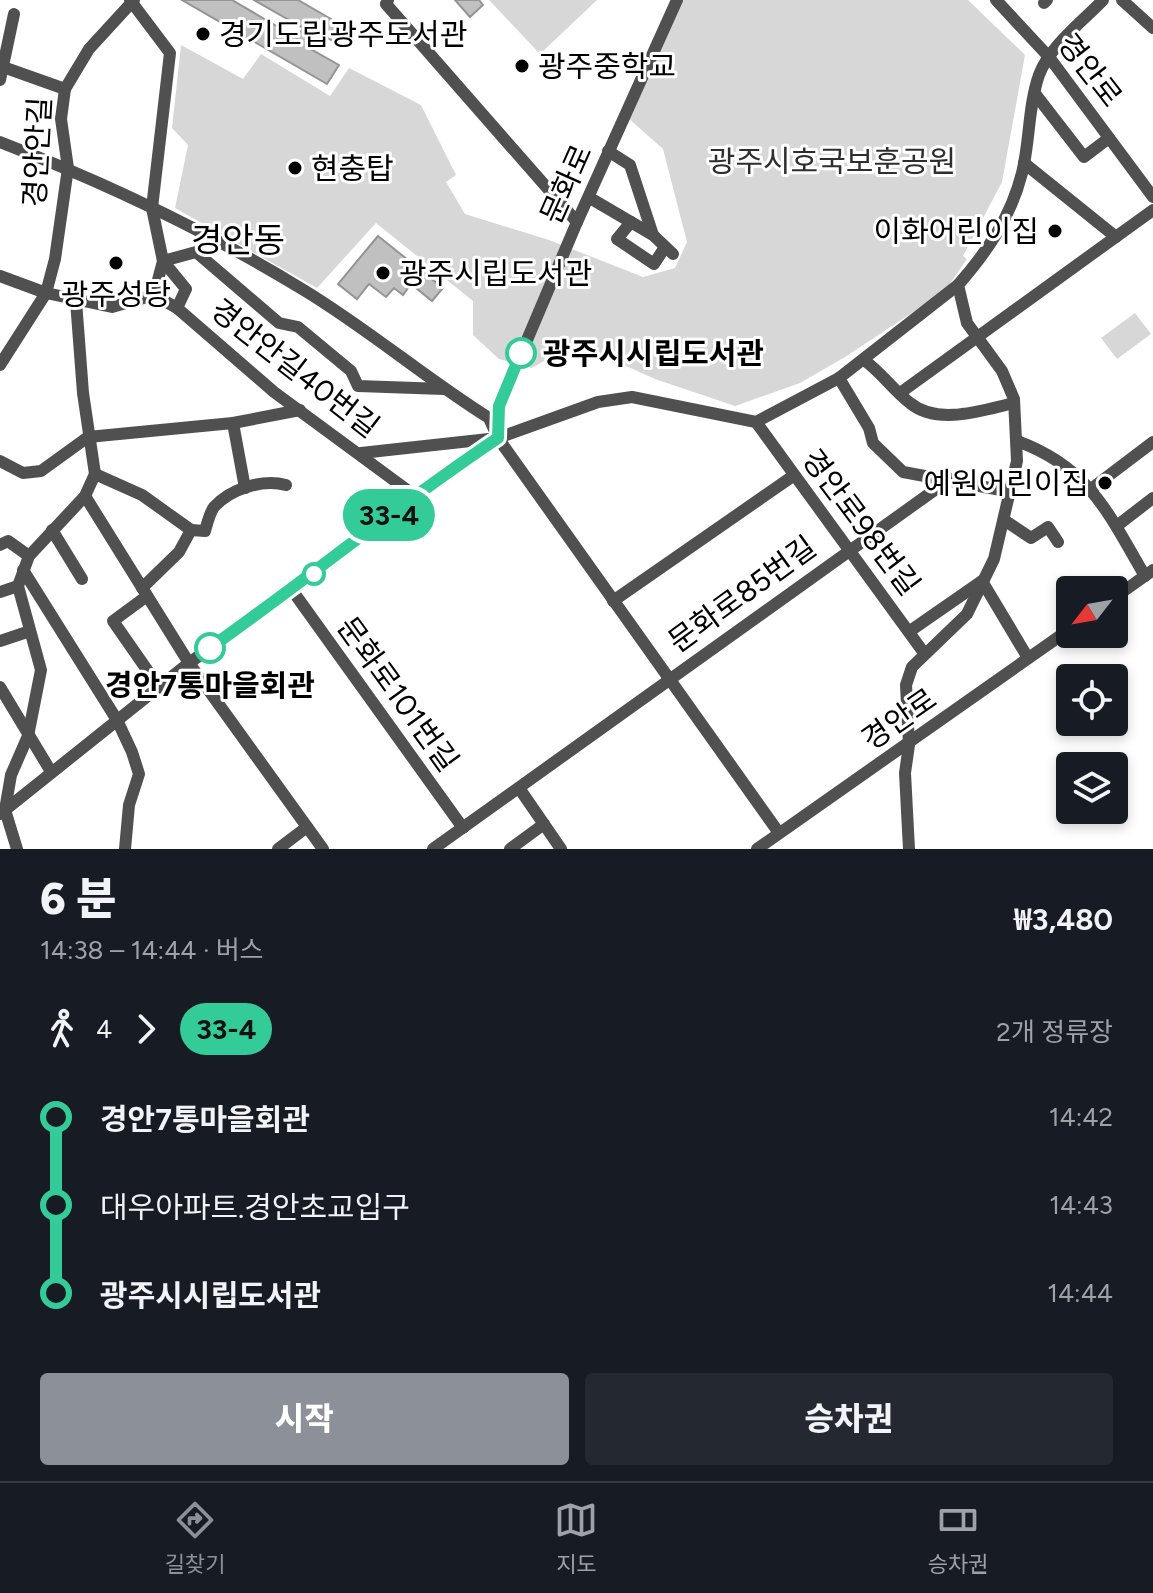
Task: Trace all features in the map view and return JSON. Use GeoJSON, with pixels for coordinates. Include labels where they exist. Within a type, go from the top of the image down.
{"type":"FeatureCollection","features":[{"type":"Feature","properties":{"kind":"street"},"geometry":{"type":"LineString","coordinates":[[388,0],[386,4],[577,222]]}},
{"type":"Feature","properties":{"kind":"street","name":"문화로"},"geometry":{"type":"LineString","coordinates":[[498,438],[499,406],[608,151],[677,0]]}},
{"type":"Feature","properties":{"kind":"street","name":"경안로"},"geometry":{"type":"LineString","coordinates":[[996,0],[1049,57],[1153,197]]}},
{"type":"Feature","properties":{"kind":"street"},"geometry":{"type":"LineString","coordinates":[[361,453],[498,438],[598,402],[632,397],[756,422],[839,378],[958,285],[1004,223],[1024,163],[1039,76],[1049,57],[1103,0]]}},
{"type":"Feature","properties":{"kind":"street"},"geometry":{"type":"LineString","coordinates":[[1122,0],[1153,28]]}},
{"type":"Feature","properties":{"kind":"street"},"geometry":{"type":"LineString","coordinates":[[0,276],[46,293],[112,307],[154,295],[163,261],[152,208],[170,53],[132,1]]}},
{"type":"Feature","properties":{"kind":"street","name":"경안안길"},"geometry":{"type":"LineString","coordinates":[[0,365],[46,293],[55,259],[68,168],[61,119],[65,89],[89,49],[132,1]]}},
{"type":"Feature","properties":{"kind":"street"},"geometry":{"type":"LineString","coordinates":[[0,80],[14,14]]}},
{"type":"Feature","properties":{"kind":"street"},"geometry":{"type":"LineString","coordinates":[[2,67],[65,89]]}},
{"type":"Feature","properties":{"kind":"street","name":"경안로"},"geometry":{"type":"LineString","coordinates":[[1036,95],[1084,157],[1109,138]]}},
{"type":"Feature","properties":{"kind":"street","name":"문화로85번길"},"geometry":{"type":"LineString","coordinates":[[0,142],[68,168],[152,208],[303,289],[489,418],[498,438],[779,833]]}},
{"type":"Feature","properties":{"kind":"street"},"geometry":{"type":"LineString","coordinates":[[608,151],[630,165],[653,235]]}},
{"type":"Feature","properties":{"kind":"street"},"geometry":{"type":"LineString","coordinates":[[1024,163],[1116,237]]}},
{"type":"Feature","properties":{"kind":"street"},"geometry":{"type":"LineString","coordinates":[[590,198],[631,222],[653,235],[669,250],[654,264],[617,239],[631,222]]}},
{"type":"Feature","properties":{"kind":"street"},"geometry":{"type":"LineString","coordinates":[[900,393],[1153,210]]}},
{"type":"Feature","properties":{"kind":"street"},"geometry":{"type":"LineString","coordinates":[[163,261],[196,252],[279,323],[298,327],[351,371],[358,386],[444,389]]}},
{"type":"Feature","properties":{"kind":"street"},"geometry":{"type":"LineString","coordinates":[[163,261],[186,289],[177,308]]}},
{"type":"Feature","properties":{"kind":"street"},"geometry":{"type":"LineString","coordinates":[[909,849],[905,773],[909,745],[906,685],[912,667],[924,653],[967,614],[994,559],[1012,492],[1017,441],[1014,403],[1002,371],[967,323],[958,285]]}},
{"type":"Feature","properties":{"kind":"street","name":"경안안길40번길"},"geometry":{"type":"LineString","coordinates":[[154,295],[177,308],[300,410],[414,495]]}},
{"type":"Feature","properties":{"kind":"street"},"geometry":{"type":"LineString","coordinates":[[17,849],[3,812],[5,778],[28,736],[41,670],[18,586],[29,556],[85,496],[95,474],[88,437],[76,301]]}},
{"type":"Feature","properties":{"kind":"street"},"geometry":{"type":"LineString","coordinates":[[864,360],[911,404],[926,411],[954,415],[1014,403]]}},
{"type":"Feature","properties":{"kind":"street"},"geometry":{"type":"LineString","coordinates":[[839,378],[869,428],[873,443],[884,457],[903,472],[1012,492]]}},
{"type":"Feature","properties":{"kind":"street"},"geometry":{"type":"LineString","coordinates":[[0,461],[23,473],[41,471],[88,437],[233,423],[300,410]]}},
{"type":"Feature","properties":{"kind":"street","name":"경안로98번길"},"geometry":{"type":"LineString","coordinates":[[756,422],[924,653]]}},
{"type":"Feature","properties":{"kind":"street"},"geometry":{"type":"LineString","coordinates":[[233,423],[245,488]]}},
{"type":"Feature","properties":{"kind":"street"},"geometry":{"type":"LineString","coordinates":[[3,812],[50,770],[189,663],[292,590],[414,495],[498,438]]}},
{"type":"Feature","properties":{"kind":"street"},"geometry":{"type":"LineString","coordinates":[[1017,441],[1057,458],[1091,489],[1149,573],[1128,588]]}},
{"type":"Feature","properties":{"kind":"street"},"geometry":{"type":"LineString","coordinates":[[1091,489],[1153,442]]}},
{"type":"Feature","properties":{"kind":"street"},"geometry":{"type":"LineString","coordinates":[[95,474],[142,495],[191,530],[205,531],[214,507],[245,488],[268,480],[286,485]]}},
{"type":"Feature","properties":{"kind":"street"},"geometry":{"type":"LineString","coordinates":[[613,601],[793,476]]}},
{"type":"Feature","properties":{"kind":"street","name":"문화로85번길"},"geometry":{"type":"LineString","coordinates":[[668,680],[950,479]]}},
{"type":"Feature","properties":{"kind":"street"},"geometry":{"type":"LineString","coordinates":[[85,496],[189,663],[323,849]]}},
{"type":"Feature","properties":{"kind":"street"},"geometry":{"type":"LineString","coordinates":[[1118,525],[1153,498]]}},
{"type":"Feature","properties":{"kind":"street"},"geometry":{"type":"LineString","coordinates":[[1004,520],[1031,538],[1048,527],[1058,542]]}},
{"type":"Feature","properties":{"kind":"street"},"geometry":{"type":"LineString","coordinates":[[52,530],[82,579]]}},
{"type":"Feature","properties":{"kind":"street"},"geometry":{"type":"LineString","coordinates":[[159,687],[113,621],[179,552],[191,530]]}},
{"type":"Feature","properties":{"kind":"street"},"geometry":{"type":"LineString","coordinates":[[0,545],[8,541],[29,556]]}},
{"type":"Feature","properties":{"kind":"street"},"geometry":{"type":"LineString","coordinates":[[23,570],[117,720],[139,774],[129,805],[125,849]]}},
{"type":"Feature","properties":{"kind":"street"},"geometry":{"type":"LineString","coordinates":[[910,631],[982,581]]}},
{"type":"Feature","properties":{"kind":"street"},"geometry":{"type":"LineString","coordinates":[[982,581],[1028,658]]}},
{"type":"Feature","properties":{"kind":"street"},"geometry":{"type":"LineString","coordinates":[[0,592],[18,586]]}},
{"type":"Feature","properties":{"kind":"street","name":"문화로101번길"},"geometry":{"type":"LineString","coordinates":[[292,590],[463,828]]}},
{"type":"Feature","properties":{"kind":"street"},"geometry":{"type":"LineString","coordinates":[[0,641],[30,631]]}},
{"type":"Feature","properties":{"kind":"street","name":"경안로"},"geometry":{"type":"LineString","coordinates":[[757,849],[1056,639]]}},
{"type":"Feature","properties":{"kind":"street"},"geometry":{"type":"LineString","coordinates":[[433,849],[668,680]]}},
{"type":"Feature","properties":{"kind":"street"},"geometry":{"type":"LineString","coordinates":[[0,687],[50,770]]}},
{"type":"Feature","properties":{"kind":"street"},"geometry":{"type":"LineString","coordinates":[[519,788],[561,849]]}},
{"type":"Feature","properties":{"kind":"street"},"geometry":{"type":"LineString","coordinates":[[510,849],[544,824]]}},
{"type":"Feature","properties":{"kind":"street"},"geometry":{"type":"LineString","coordinates":[[278,849],[307,827]]}},
{"type":"Feature","properties":{"kind":"green space"},"geometry":{"type":"Polygon","coordinates":[[[489,0],[597,0],[540,54],[489,0]]]}},
{"type":"Feature","properties":{"kind":"green space","name":"광주시호국보훈공원"},"geometry":{"type":"Polygon","coordinates":[[[679,0],[968,0],[1025,55],[1002,182],[963,256],[967,259],[945,291],[800,383],[735,406],[655,379],[575,343],[532,368],[499,359],[473,335],[473,301],[376,223],[317,288],[175,208],[188,145],[172,128],[181,45],[243,79],[261,54],[330,96],[349,68],[421,105],[456,175],[446,182],[465,214],[549,240],[643,277],[675,268],[687,242],[663,149],[628,118],[679,0]]]}},
{"type":"Feature","properties":{"kind":"green space"},"geometry":{"type":"Polygon","coordinates":[[[1135,313],[1151,334],[1117,359],[1101,338],[1135,313]]]}},
{"type":"Feature","properties":{"kind":"building"},"geometry":{"type":"Polygon","coordinates":[[[182,0],[232,0],[297,38],[303,28],[254,0],[298,0],[350,30],[341,46],[318,32],[309,48],[339,65],[327,84],[182,0]]]}},
{"type":"Feature","properties":{"kind":"building"},"geometry":{"type":"Polygon","coordinates":[[[455,0],[479,0],[483,5],[470,17],[455,0]]]}},
{"type":"Feature","properties":{"kind":"building"},"geometry":{"type":"Polygon","coordinates":[[[378,236],[443,288],[432,301],[411,284],[403,295],[394,288],[386,297],[369,284],[357,299],[338,284],[378,236]]]}},
{"type":"Feature","properties":{"kind":"bus line","name":"33-4"},"geometry":{"type":"LineString","coordinates":[[210,648],[330,563],[414,495],[498,438],[499,406],[521,353]]}},
{"type":"Feature","properties":{"kind":"place","name":"경기도립광주도서관"},"geometry":{"type":"Point","coordinates":[203,34]}},
{"type":"Feature","properties":{"kind":"place","name":"광주중학교"},"geometry":{"type":"Point","coordinates":[522,66]}},
{"type":"Feature","properties":{"kind":"place","name":"현충탑"},"geometry":{"type":"Point","coordinates":[295,168]}},
{"type":"Feature","properties":{"kind":"place","name":"이화어린이집"},"geometry":{"type":"Point","coordinates":[1055,231]}},
{"type":"Feature","properties":{"kind":"place","name":"광주성당"},"geometry":{"type":"Point","coordinates":[116,263]}},
{"type":"Feature","properties":{"kind":"place","name":"광주시립도서관"},"geometry":{"type":"Point","coordinates":[383,273]}},
{"type":"Feature","properties":{"kind":"place","name":"광주시시립도서관"},"geometry":{"type":"Point","coordinates":[521,353]}},
{"type":"Feature","properties":{"kind":"place","name":"예원어린이집"},"geometry":{"type":"Point","coordinates":[1105,483]}},
{"type":"Feature","properties":{"kind":"place","name":"경안7통마을회관"},"geometry":{"type":"Point","coordinates":[210,648]}},
{"type":"Feature","properties":{"kind":"district","name":"경안동"},"geometry":{"type":"Point","coordinates":[238,240]}}]}
